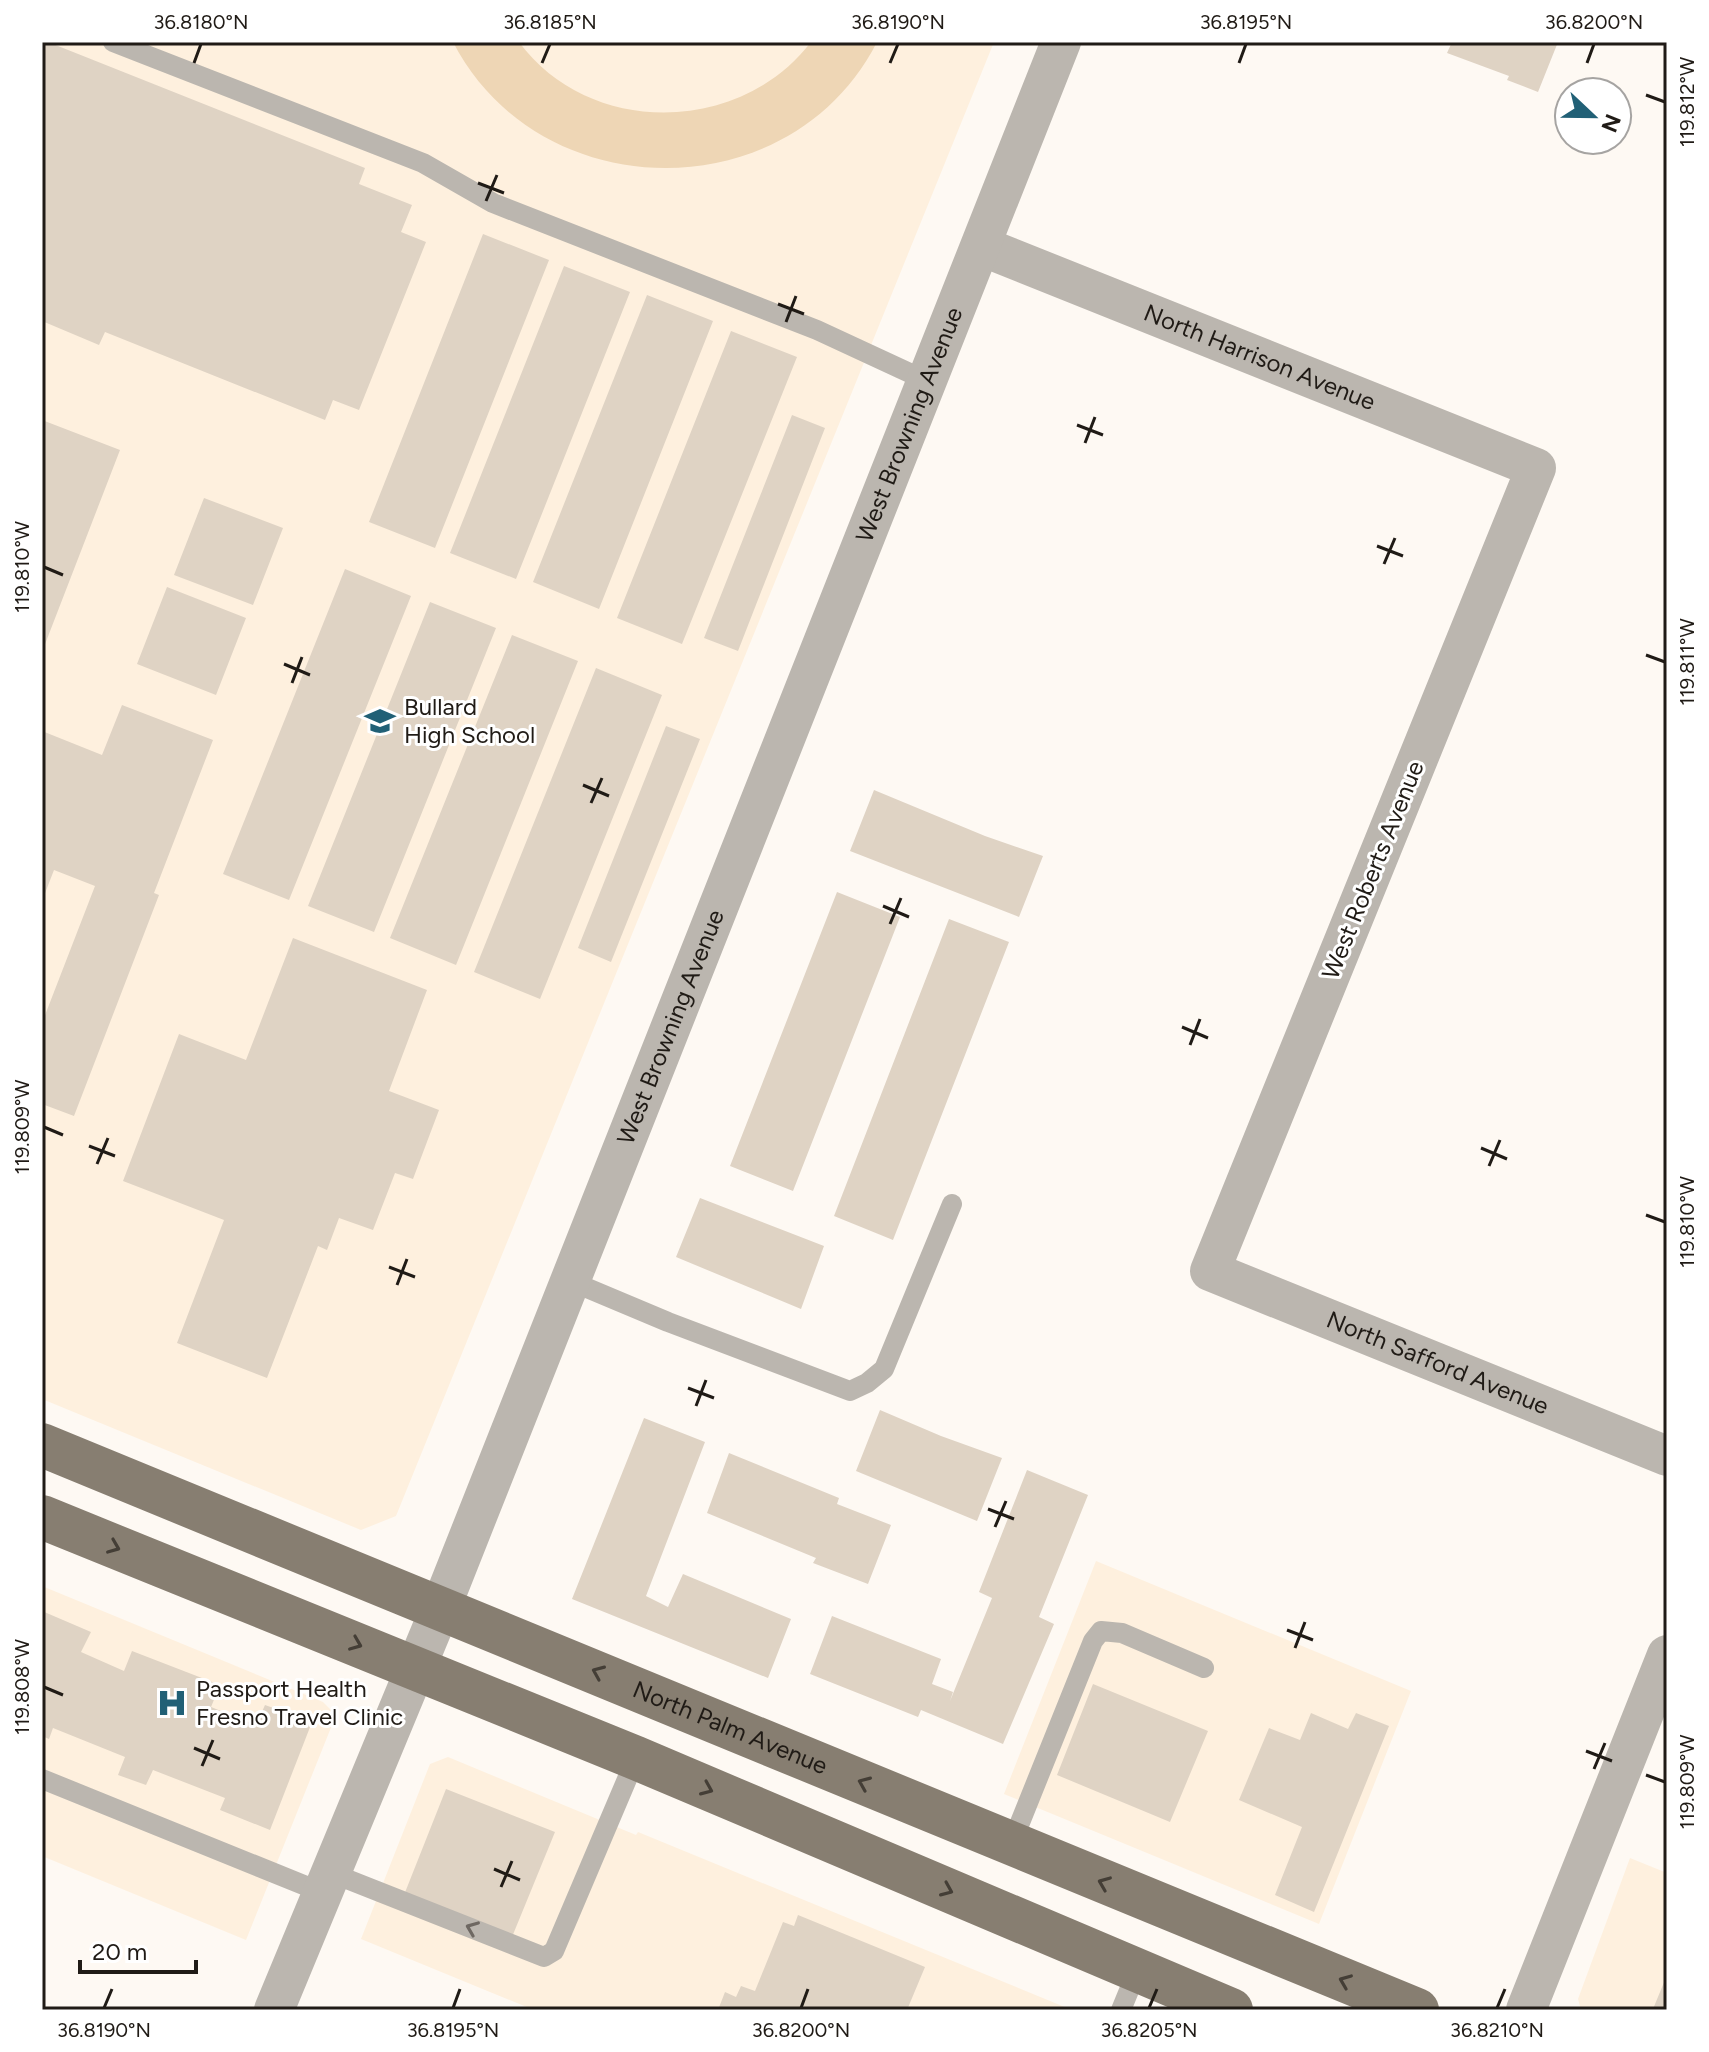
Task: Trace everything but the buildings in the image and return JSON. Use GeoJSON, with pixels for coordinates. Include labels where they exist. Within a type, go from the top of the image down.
{"type":"FeatureCollection","features":[{"type":"Feature","properties":{"kind":"main road","name":"North Palm Avenue"},"geometry":{"type":"LineString","coordinates":[[42,1445],[1417,2010]]}},
{"type":"Feature","properties":{"kind":"main road"},"geometry":{"type":"LineString","coordinates":[[42,1517],[636,1758],[1129,1990],[1231,2010]]}},
{"type":"Feature","properties":{"kind":"street","name":"West Browning Avenue"},"geometry":{"type":"LineString","coordinates":[[274,2010],[441,1607],[1061,42]]}},
{"type":"Feature","properties":{"kind":"street","name":"North Harrison Avenue"},"geometry":{"type":"LineString","coordinates":[[981,246],[1536,468]]}},
{"type":"Feature","properties":{"kind":"street","name":"West Roberts Avenue"},"geometry":{"type":"LineString","coordinates":[[1210,1271],[1536,468]]}},
{"type":"Feature","properties":{"kind":"street","name":"North Safford Avenue"},"geometry":{"type":"LineString","coordinates":[[1210,1271],[1667,1456]]}},
{"type":"Feature","properties":{"kind":"street"},"geometry":{"type":"LineString","coordinates":[[1526,2010],[1667,1655]]}},
{"type":"Feature","properties":{"kind":"lane"},"geometry":{"type":"LineString","coordinates":[[113,42],[423,163],[493,203],[817,330],[927,381]]}},
{"type":"Feature","properties":{"kind":"lane"},"geometry":{"type":"LineString","coordinates":[[568,1280],[668,1322],[850,1391],[867,1383],[884,1369],[952,1204]]}},
{"type":"Feature","properties":{"kind":"lane"},"geometry":{"type":"LineString","coordinates":[[1011,1845],[1093,1641],[1101,1631],[1122,1633],[1204,1668]]}},
{"type":"Feature","properties":{"kind":"lane"},"geometry":{"type":"LineString","coordinates":[[42,1779],[325,1882],[544,1957],[554,1951],[636,1758]]}},
{"type":"Feature","properties":{"kind":"shaded area","name":"Bullard High School"},"geometry":{"type":"Polygon","coordinates":[[[42,42],[994,42],[396,1516],[361,1530],[42,1399],[42,42]]]}},
{"type":"Feature","properties":{"kind":"shaded area"},"geometry":{"type":"Polygon","coordinates":[[[453,42],[519,42],[549,73],[584,95],[623,108],[665,112],[706,108],[745,95],[781,73],[811,42],[877,42],[838,97],[787,137],[728,160],[665,168],[602,160],[543,136],[492,97],[453,42]]]}},
{"type":"Feature","properties":{"kind":"shaded area"},"geometry":{"type":"Polygon","coordinates":[[[1096,1561],[1411,1691],[1319,1924],[1004,1794],[1096,1561]]]}},
{"type":"Feature","properties":{"kind":"shaded area"},"geometry":{"type":"Polygon","coordinates":[[[42,1586],[323,1702],[332,1711],[332,1725],[246,1940],[42,1856],[42,1586]]]}},
{"type":"Feature","properties":{"kind":"shaded area"},"geometry":{"type":"Polygon","coordinates":[[[448,1757],[1072,2010],[534,2010],[361,1939],[430,1764],[448,1757]]]}},
{"type":"Feature","properties":{"kind":"shaded area"},"geometry":{"type":"Polygon","coordinates":[[[1630,1858],[1667,1873],[1667,2010],[1581,2010],[1578,1999],[1630,1858]]]}},
{"type":"Feature","properties":{"kind":"place","name":"Bullard High School"},"geometry":{"type":"Point","coordinates":[380,721]}},
{"type":"Feature","properties":{"kind":"place","name":"Passport Health Fresno Travel Clinic"},"geometry":{"type":"Point","coordinates":[172,1703]}}]}
